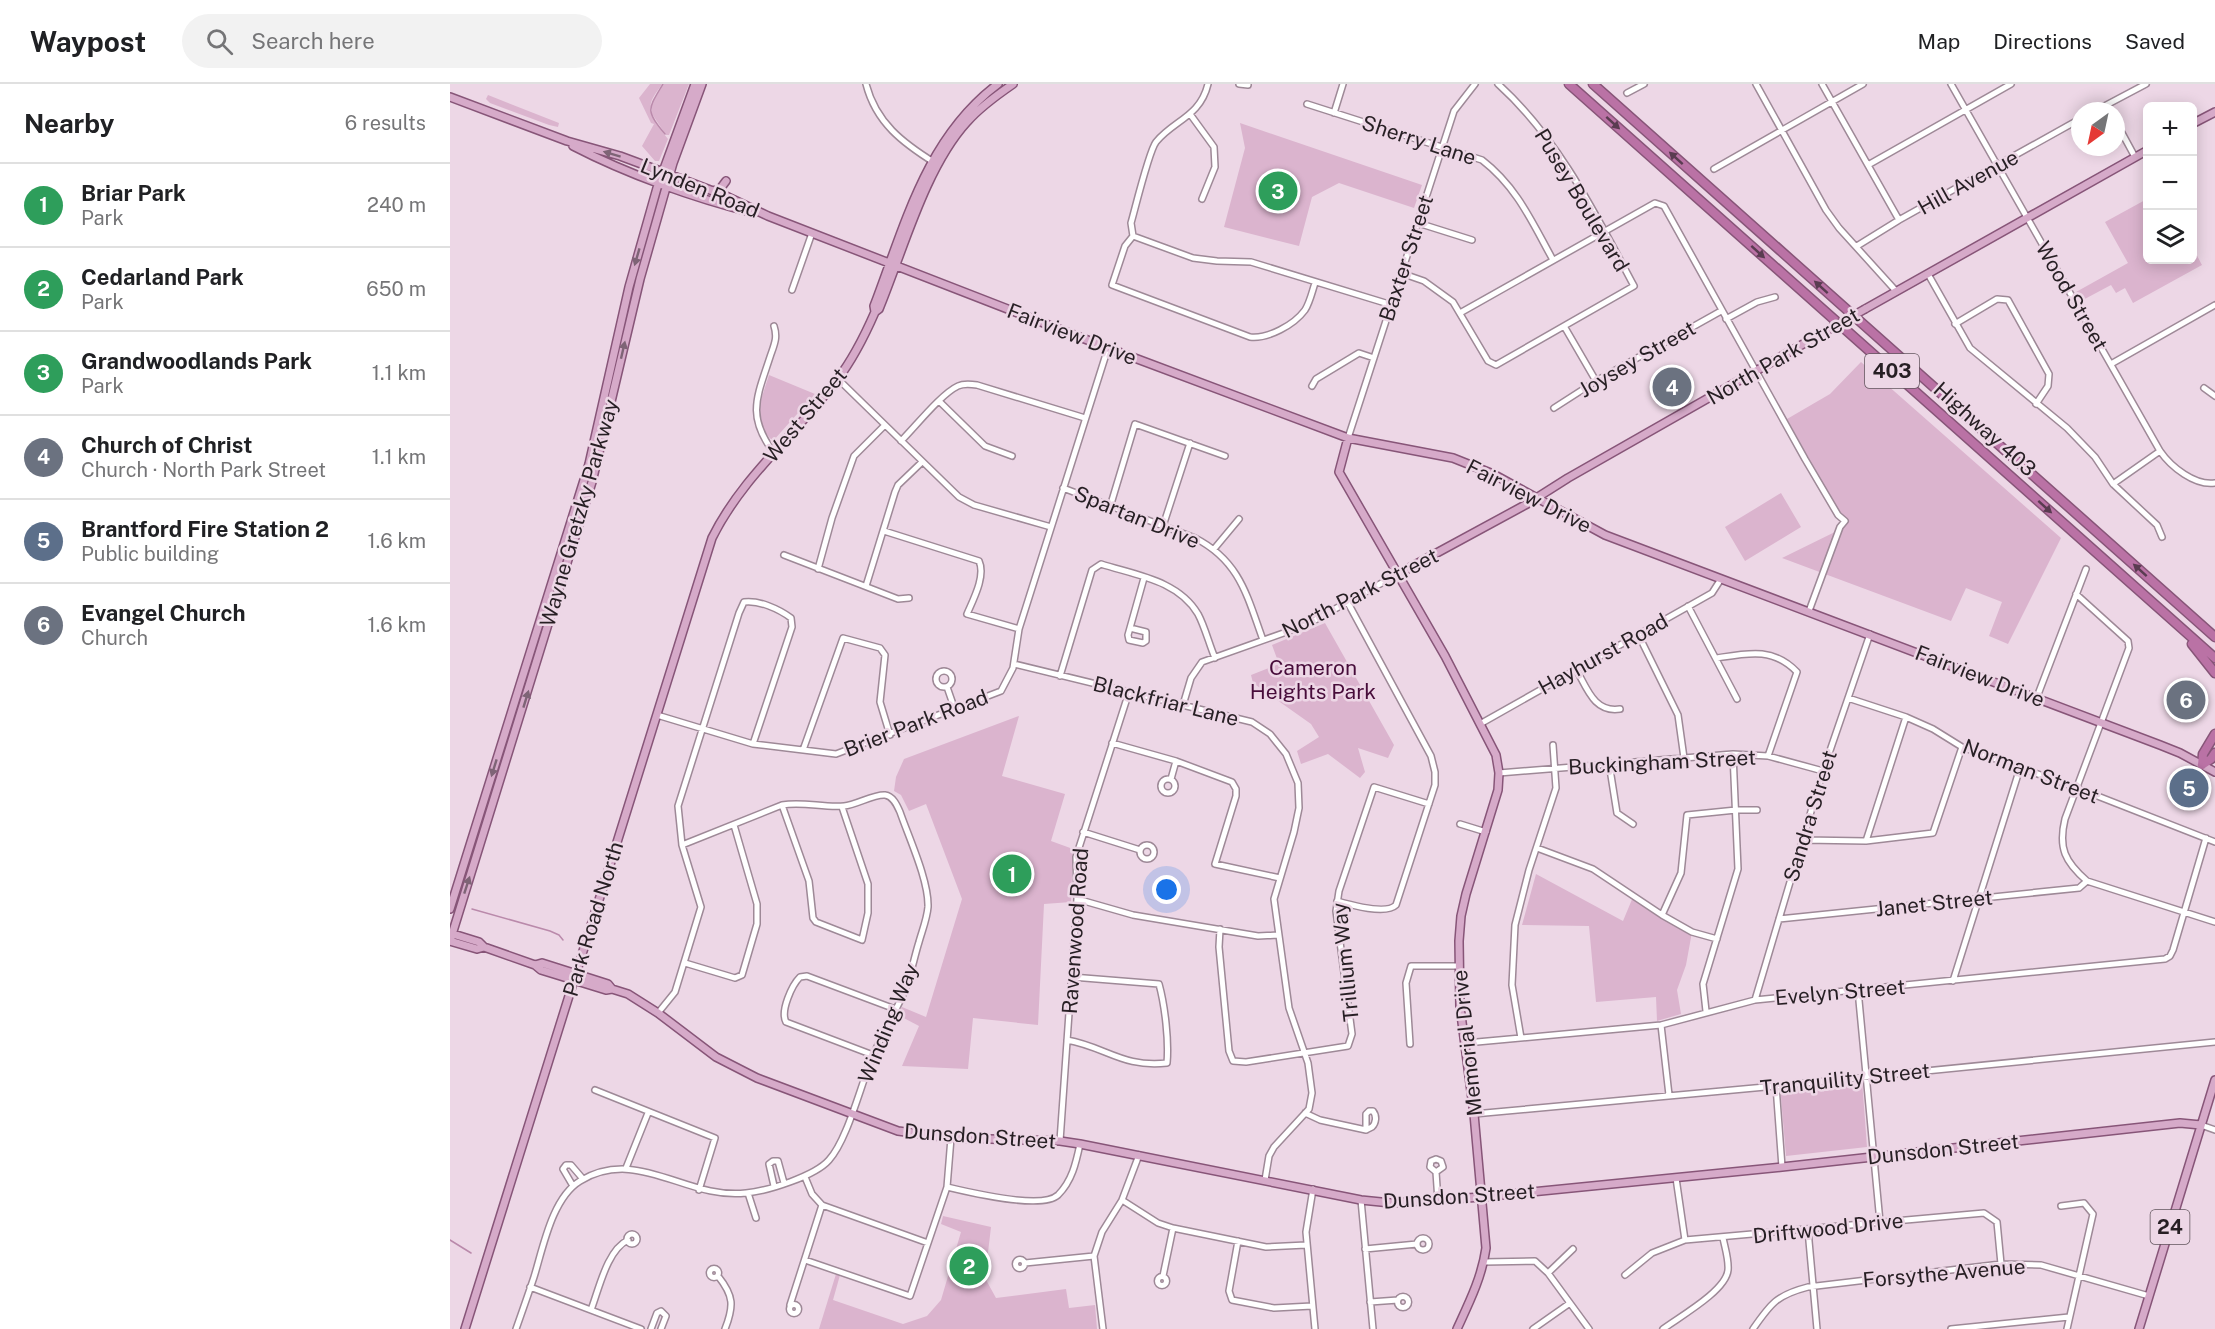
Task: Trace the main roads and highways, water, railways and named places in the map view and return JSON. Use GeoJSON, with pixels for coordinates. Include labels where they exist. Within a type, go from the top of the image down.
{"type":"FeatureCollection","features":[{"type":"Feature","properties":{"kind":"highway","name":"Highway 403"},"geometry":{"type":"LineString","coordinates":[[1569,84],[2215,658]]}},
{"type":"Feature","properties":{"kind":"highway","name":"Highway 403"},"geometry":{"type":"LineString","coordinates":[[1593,84],[2215,637]]}},
{"type":"Feature","properties":{"kind":"highway"},"geometry":{"type":"LineString","coordinates":[[2141,592],[2197,650],[2215,673]]}},
{"type":"Feature","properties":{"kind":"highway"},"geometry":{"type":"LineString","coordinates":[[2166,594],[2215,630]]}},
{"type":"Feature","properties":{"kind":"highway"},"geometry":{"type":"LineString","coordinates":[[2202,765],[2203,754],[2215,734]]}},
{"type":"Feature","properties":{"kind":"highway"},"geometry":{"type":"LineString","coordinates":[[2202,765],[2215,753]]}},
{"type":"Feature","properties":{"kind":"main road","name":"Wayne Gretzky Parkway"},"geometry":{"type":"LineString","coordinates":[[450,938],[592,482],[640,279],[667,185],[666,173],[694,84]]}},
{"type":"Feature","properties":{"kind":"main road","name":"Wayne Gretzky Parkway"},"geometry":{"type":"LineString","coordinates":[[450,909],[589,464],[629,287],[660,182],[666,173],[702,84]]}},
{"type":"Feature","properties":{"kind":"main road","name":"West Street"},"geometry":{"type":"LineString","coordinates":[[725,511],[746,483],[838,379],[875,312],[874,305],[894,264],[934,163],[957,123],[998,84]]}},
{"type":"Feature","properties":{"kind":"main road","name":"West Street"},"geometry":{"type":"LineString","coordinates":[[934,163],[967,122],[986,103],[1013,84]]}},
{"type":"Feature","properties":{"kind":"main road","name":"Lynden Road"},"geometry":{"type":"LineString","coordinates":[[450,97],[560,139],[620,156],[666,173],[714,191],[768,216]]}},
{"type":"Feature","properties":{"kind":"main road"},"geometry":{"type":"LineString","coordinates":[[2197,122],[2215,112]]}},
{"type":"Feature","properties":{"kind":"main road","name":"Lynden Road"},"geometry":{"type":"LineString","coordinates":[[560,139],[596,158],[667,185],[728,207],[768,216]]}},
{"type":"Feature","properties":{"kind":"main road","name":"North Park Street"},"geometry":{"type":"LineString","coordinates":[[1398,574],[2143,153]]}},
{"type":"Feature","properties":{"kind":"main road"},"geometry":{"type":"LineString","coordinates":[[714,191],[720,189],[726,181]]}},
{"type":"Feature","properties":{"kind":"main road","name":"Fairview Drive"},"geometry":{"type":"LineString","coordinates":[[768,216],[1348,438],[1454,459],[1492,474],[1605,535],[2102,722],[2170,749],[2215,772]]}},
{"type":"Feature","properties":{"kind":"main road","name":"Memorial Drive"},"geometry":{"type":"LineString","coordinates":[[1348,438],[1339,472],[1480,724],[1496,755],[1499,773],[1498,790],[1461,916],[1460,1007],[1474,1114],[1486,1248],[1475,1289],[1457,1329]]}},
{"type":"Feature","properties":{"kind":"main road","name":"Park Road North"},"geometry":{"type":"LineString","coordinates":[[465,1329],[712,538],[725,511]]}},
{"type":"Feature","properties":{"kind":"main road","name":"Dunsdon Street"},"geometry":{"type":"LineString","coordinates":[[450,938],[477,949],[484,947],[535,965],[541,970],[575,976],[606,990],[612,989],[627,994],[658,1013],[716,1057],[736,1068],[762,1081],[898,1131],[951,1138],[1060,1141],[1361,1200],[1391,1203],[1438,1201],[1782,1167],[2180,1123],[2201,1125]]}},
{"type":"Feature","properties":{"kind":"main road","name":"24"},"geometry":{"type":"LineString","coordinates":[[2139,1329],[2215,1080]]}},
{"type":"Feature","properties":{"kind":"waterway"},"geometry":{"type":"LineString","coordinates":[[663,84],[654,99],[651,114],[665,134]]}},
{"type":"Feature","properties":{"kind":"waterway"},"geometry":{"type":"LineString","coordinates":[[472,909],[550,931],[559,935],[563,940]]}},
{"type":"Feature","properties":{"kind":"waterway"},"geometry":{"type":"LineString","coordinates":[[450,1240],[471,1253]]}},
{"type":"Feature","properties":{"kind":"place","name":"Grandwoodlands Park"},"geometry":{"type":"Point","coordinates":[1278,191]}},
{"type":"Feature","properties":{"kind":"place","name":"Church of Christ"},"geometry":{"type":"Point","coordinates":[1672,387]}},
{"type":"Feature","properties":{"kind":"place","name":"Evangel Church"},"geometry":{"type":"Point","coordinates":[2186,700]}},
{"type":"Feature","properties":{"kind":"place","name":"Brantford Fire Station 2"},"geometry":{"type":"Point","coordinates":[2189,788]}},
{"type":"Feature","properties":{"kind":"place","name":"Briar Park"},"geometry":{"type":"Point","coordinates":[1012,874]}},
{"type":"Feature","properties":{"kind":"place","name":"Cedarland Park"},"geometry":{"type":"Point","coordinates":[969,1266]}},
{"type":"Feature","properties":{"kind":"park label","name":"Cameron Heights Park"},"geometry":{"type":"Point","coordinates":[1313,679]}}]}
